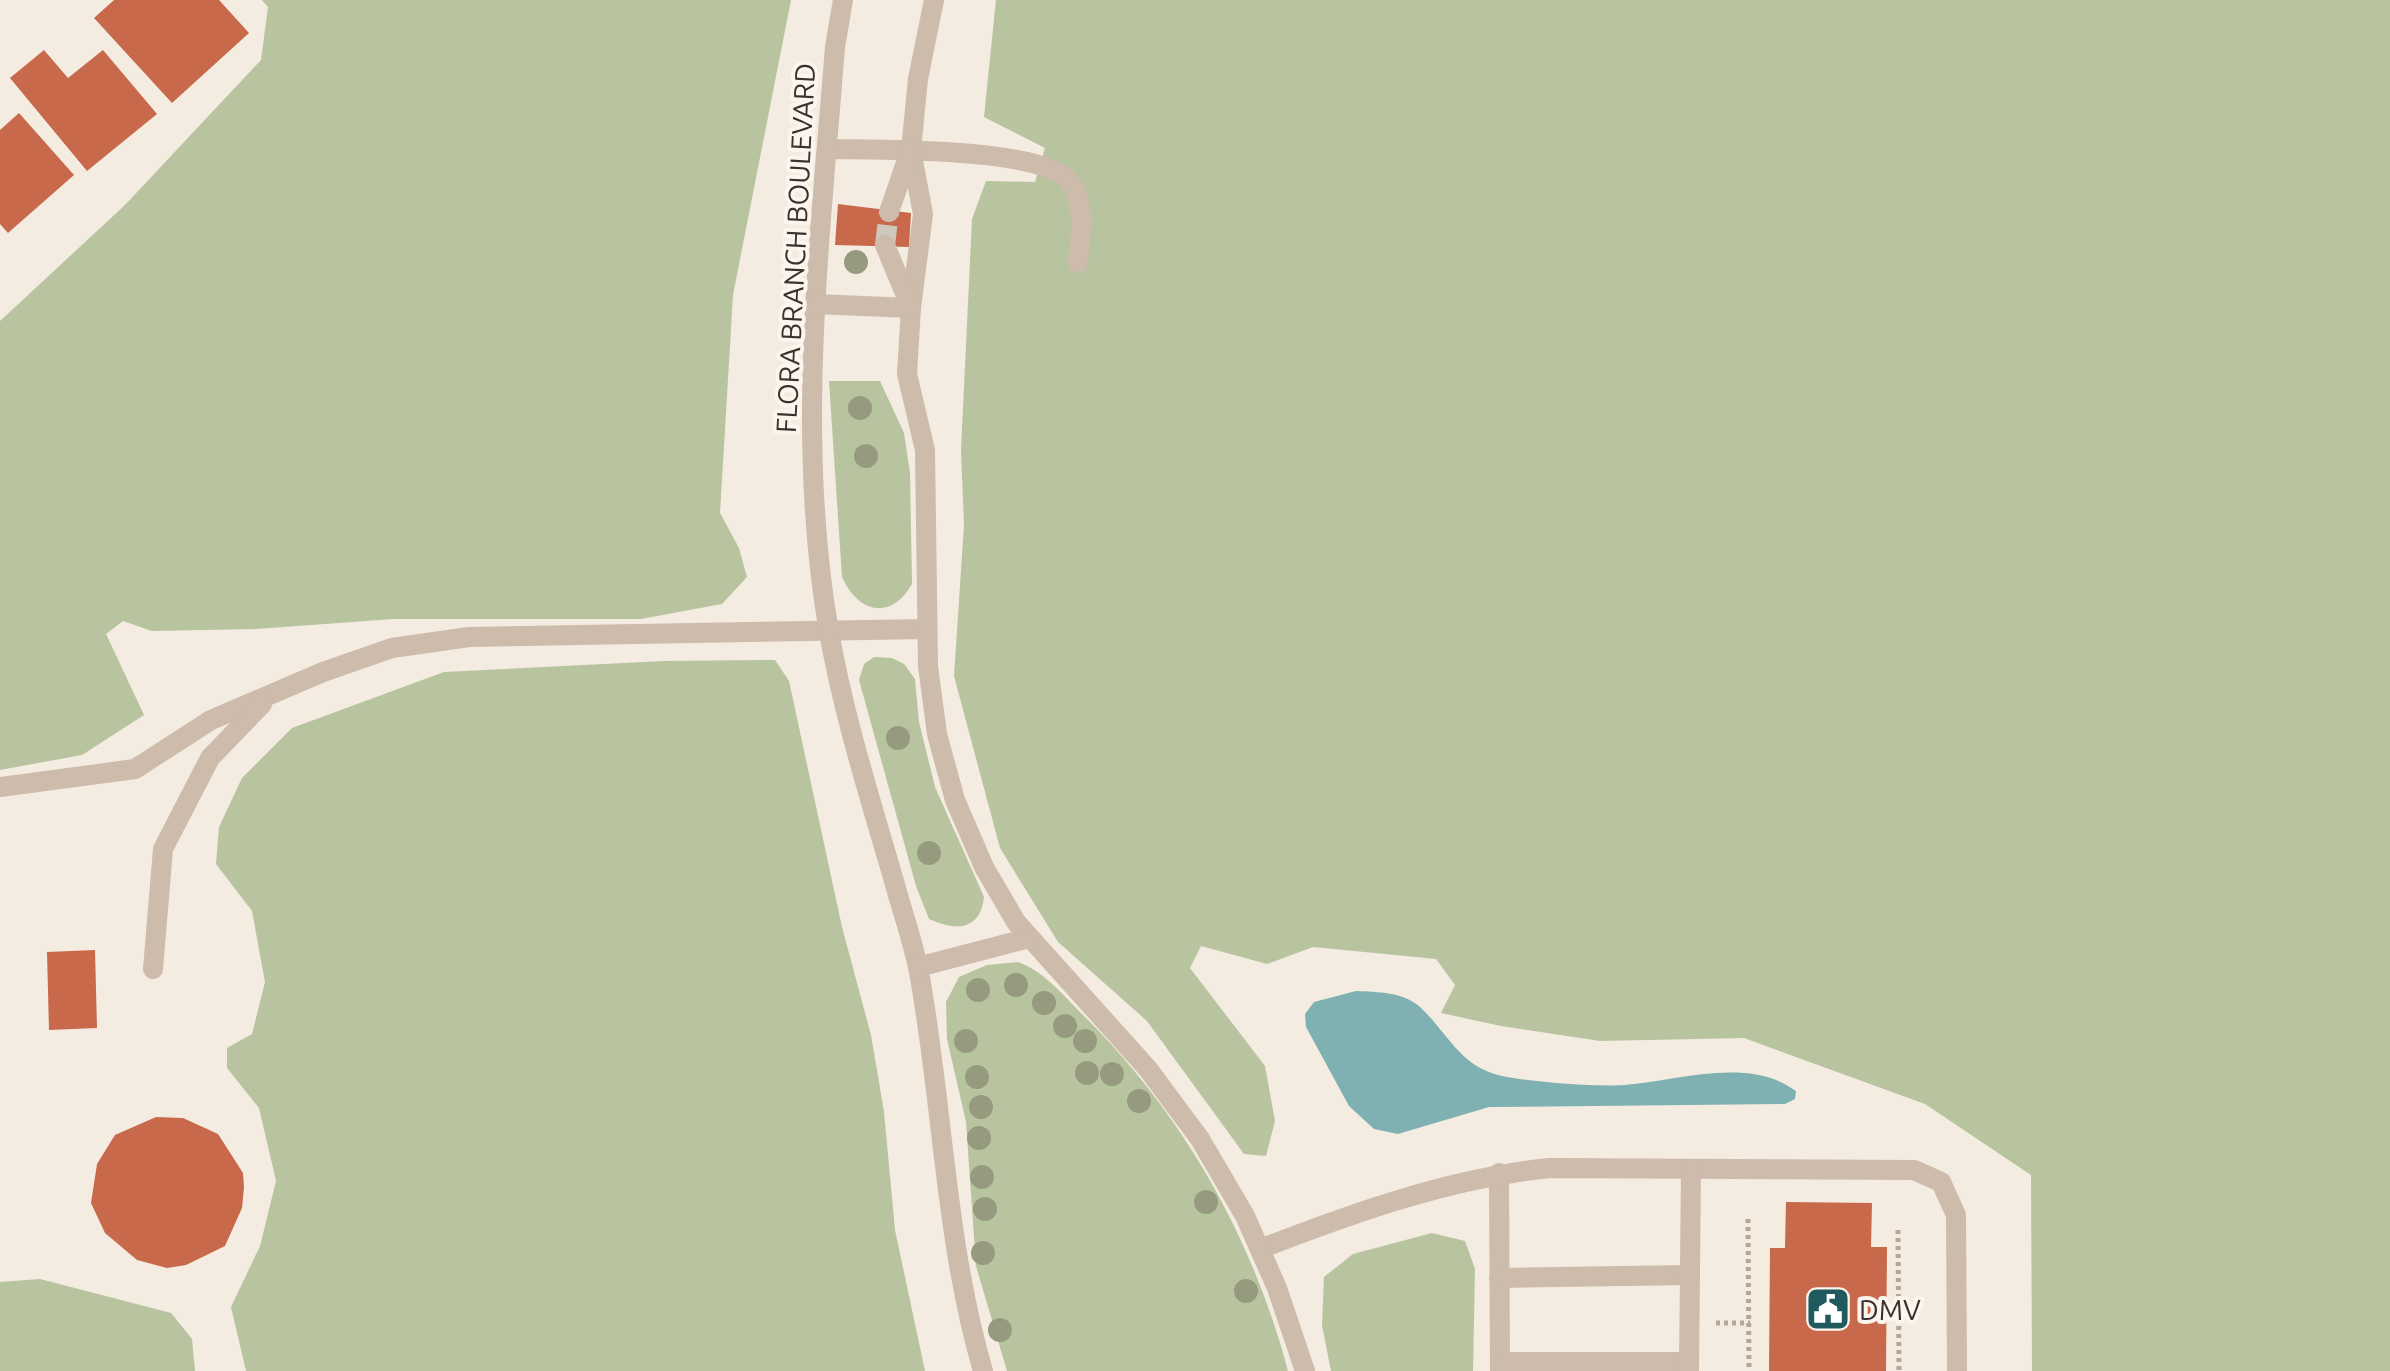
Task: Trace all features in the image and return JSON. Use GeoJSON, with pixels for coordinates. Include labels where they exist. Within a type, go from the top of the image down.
{"type":"FeatureCollection","features":[{"type":"Feature","properties":{"kind":"street","name":"FLORA BRANCH BOULEVARD"},"geometry":{"type":"LineString","coordinates":[[843,0],[815,304],[811,475],[829,633],[841,695],[918,967],[933,1058],[954,1244],[983,1371]]}},
{"type":"Feature","properties":{"kind":"street"},"geometry":{"type":"LineString","coordinates":[[889,212],[911,150],[918,79],[934,0]]}},
{"type":"Feature","properties":{"kind":"street"},"geometry":{"type":"LineString","coordinates":[[827,149],[911,150],[1025,160],[1054,169],[1070,181],[1078,197],[1078,263]]}},
{"type":"Feature","properties":{"kind":"street"},"geometry":{"type":"LineString","coordinates":[[911,150],[923,214],[911,308],[907,374],[925,450],[926,629],[937,734],[955,800],[984,867],[1029,938],[1148,1069],[1200,1139],[1245,1216],[1260,1249],[1277,1288],[1305,1371]]}},
{"type":"Feature","properties":{"kind":"street"},"geometry":{"type":"LineString","coordinates":[[885,245],[911,308]]}},
{"type":"Feature","properties":{"kind":"street"},"geometry":{"type":"LineString","coordinates":[[815,304],[911,308]]}},
{"type":"Feature","properties":{"kind":"street"},"geometry":{"type":"LineString","coordinates":[[0,787],[135,769],[211,720],[323,672],[392,648],[469,637],[926,629]]}},
{"type":"Feature","properties":{"kind":"street"},"geometry":{"type":"LineString","coordinates":[[153,969],[163,849],[210,758],[268,698]]}},
{"type":"Feature","properties":{"kind":"street"},"geometry":{"type":"LineString","coordinates":[[918,967],[1029,938]]}},
{"type":"Feature","properties":{"kind":"street"},"geometry":{"type":"LineString","coordinates":[[1260,1249],[1328,1223],[1499,1173],[1550,1168],[1914,1170],[1941,1182],[1956,1215],[1957,1371]]}},
{"type":"Feature","properties":{"kind":"street"},"geometry":{"type":"LineString","coordinates":[[1499,1173],[1500,1366],[1689,1366],[1691,1169]]}},
{"type":"Feature","properties":{"kind":"street"},"geometry":{"type":"LineString","coordinates":[[1499,1278],[1690,1275]]}},
{"type":"Feature","properties":{"kind":"path"},"geometry":{"type":"LineString","coordinates":[[1748,1219],[1749,1371]]}},
{"type":"Feature","properties":{"kind":"path"},"geometry":{"type":"LineString","coordinates":[[1898,1230],[1899,1371]]}},
{"type":"Feature","properties":{"kind":"green space"},"geometry":{"type":"Polygon","coordinates":[[[262,0],[791,0],[733,295],[720,513],[739,548],[747,577],[722,604],[641,619],[393,619],[256,629],[152,631],[123,621],[106,634],[144,715],[82,755],[0,770],[0,321],[125,205],[261,60],[268,7],[262,0]]]}},
{"type":"Feature","properties":{"kind":"green space"},"geometry":{"type":"Polygon","coordinates":[[[996,0],[2390,0],[2390,1371],[2032,1371],[2031,1175],[1925,1104],[1744,1038],[1600,1041],[1441,1013],[1455,985],[1436,959],[1313,947],[1267,964],[1201,946],[1190,968],[1265,1066],[1275,1121],[1266,1156],[1244,1154],[1147,1021],[1058,942],[1000,848],[954,676],[964,525],[961,450],[972,219],[986,181],[1035,182],[1045,148],[984,117],[996,0]]]}},
{"type":"Feature","properties":{"kind":"green space"},"geometry":{"type":"Polygon","coordinates":[[[829,381],[880,381],[904,433],[910,473],[912,584],[904,596],[885,608],[866,605],[849,589],[842,577],[829,381]]]}},
{"type":"Feature","properties":{"kind":"green space"},"geometry":{"type":"Polygon","coordinates":[[[874,657],[892,658],[904,664],[915,679],[919,722],[935,787],[984,897],[978,916],[965,925],[948,925],[929,919],[916,886],[859,680],[864,664],[874,657]]]}},
{"type":"Feature","properties":{"kind":"green space"},"geometry":{"type":"Polygon","coordinates":[[[775,660],[789,681],[842,927],[871,1035],[884,1112],[895,1230],[925,1371],[246,1371],[231,1307],[260,1246],[276,1181],[259,1108],[227,1068],[227,1048],[252,1034],[265,982],[252,911],[216,864],[219,827],[242,778],[292,728],[444,672],[664,661],[775,660]]]}},
{"type":"Feature","properties":{"kind":"green space"},"geometry":{"type":"Polygon","coordinates":[[[1018,962],[1045,978],[1119,1053],[1182,1136],[1234,1225],[1255,1272],[1288,1371],[1007,1371],[976,1266],[966,1122],[947,1039],[946,1002],[959,977],[987,965],[1018,962]]]}},
{"type":"Feature","properties":{"kind":"green space"},"geometry":{"type":"Polygon","coordinates":[[[1432,1233],[1465,1241],[1475,1269],[1473,1371],[1331,1371],[1322,1325],[1324,1277],[1353,1254],[1432,1233]]]}},
{"type":"Feature","properties":{"kind":"green space"},"geometry":{"type":"Polygon","coordinates":[[[40,1279],[171,1313],[192,1339],[195,1371],[0,1371],[0,1282],[40,1279]]]}},
{"type":"Feature","properties":{"kind":"water"},"geometry":{"type":"Polygon","coordinates":[[[1356,991],[1390,994],[1413,1002],[1465,1057],[1488,1072],[1502,1076],[1563,1084],[1611,1085],[1735,1073],[1777,1081],[1796,1091],[1795,1099],[1785,1104],[1489,1107],[1398,1134],[1374,1129],[1349,1106],[1306,1027],[1305,1014],[1314,1002],[1356,991]]]}},
{"type":"Feature","properties":{"kind":"building"},"geometry":{"type":"Polygon","coordinates":[[[114,0],[219,0],[249,33],[172,103],[94,18],[114,0]]]}},
{"type":"Feature","properties":{"kind":"building"},"geometry":{"type":"Polygon","coordinates":[[[44,50],[68,78],[103,50],[157,114],[87,171],[10,78],[44,50]]]}},
{"type":"Feature","properties":{"kind":"building"},"geometry":{"type":"Polygon","coordinates":[[[19,113],[74,175],[8,233],[0,224],[0,130],[19,113]]]}},
{"type":"Feature","properties":{"kind":"building"},"geometry":{"type":"Polygon","coordinates":[[[838,204],[911,213],[909,247],[835,245],[838,204]]]}},
{"type":"Feature","properties":{"kind":"building"},"geometry":{"type":"Polygon","coordinates":[[[95,950],[97,1028],[49,1030],[47,952],[95,950]]]}},
{"type":"Feature","properties":{"kind":"building"},"geometry":{"type":"Polygon","coordinates":[[[156,1117],[183,1118],[218,1134],[243,1173],[242,1208],[225,1246],[186,1265],[167,1268],[137,1260],[105,1233],[91,1203],[97,1164],[115,1135],[156,1117]]]}},
{"type":"Feature","properties":{"kind":"building","name":"DMV"},"geometry":{"type":"Polygon","coordinates":[[[1786,1202],[1872,1203],[1871,1247],[1887,1247],[1886,1371],[1769,1371],[1770,1248],[1785,1248],[1786,1202]]]}},
{"type":"Feature","properties":{"kind":"tunnel"},"geometry":{"type":"LineString","coordinates":[[885,245],[889,212]]}},
{"type":"Feature","properties":{"kind":"place","name":"DMV"},"geometry":{"type":"Point","coordinates":[1828,1309]}}]}
